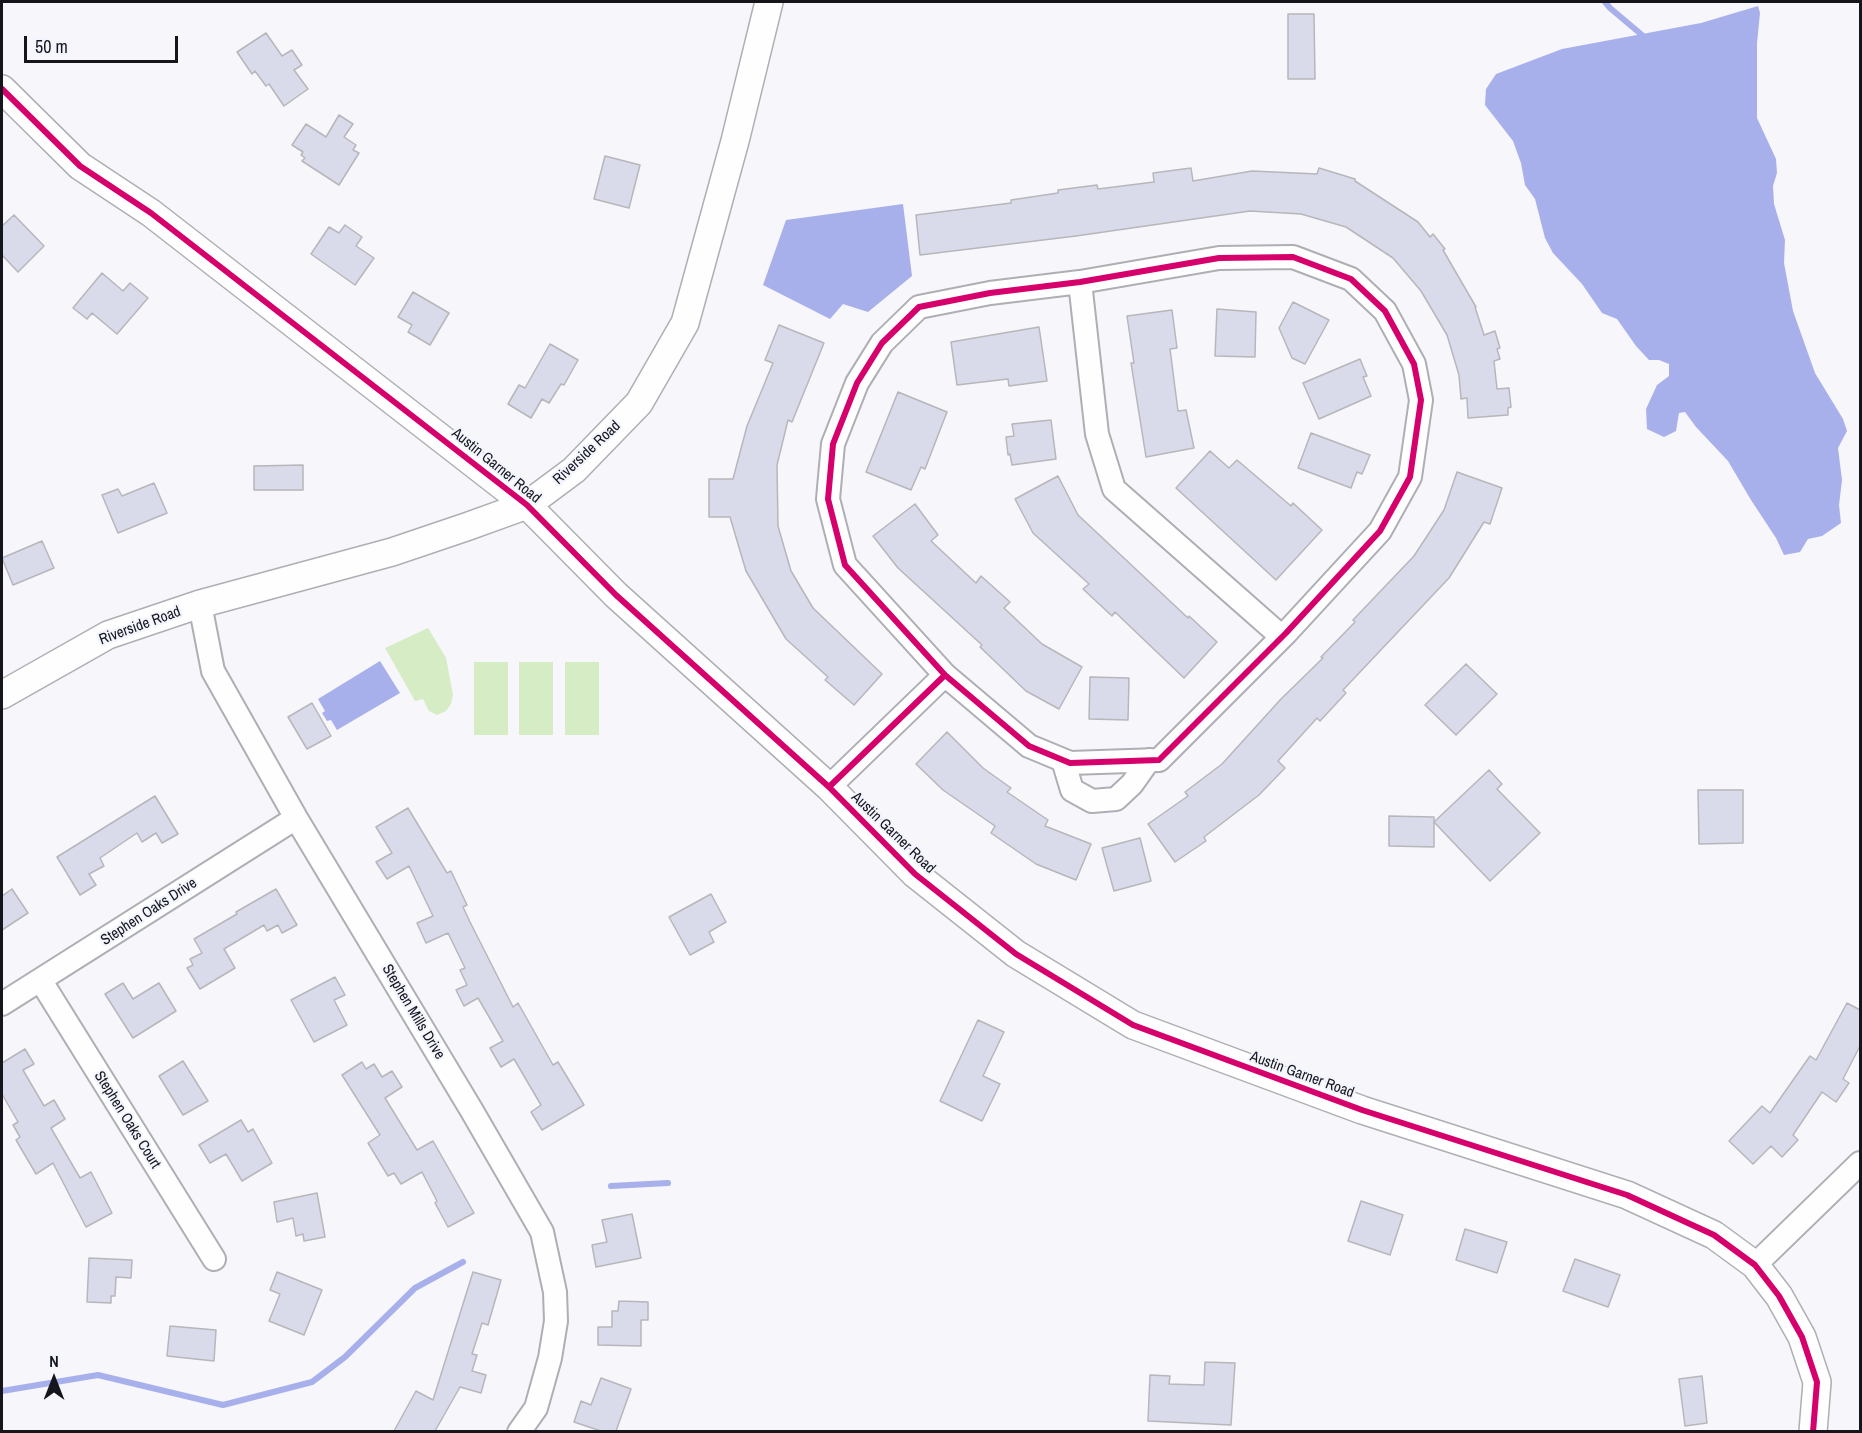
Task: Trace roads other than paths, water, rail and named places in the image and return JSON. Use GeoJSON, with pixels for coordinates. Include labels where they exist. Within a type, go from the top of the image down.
{"type":"FeatureCollection","features":[{"type":"Feature","properties":{"kind":"street","name":"Riverside Road"},"geometry":{"type":"LineString","coordinates":[[2,695],[108,635],[200,604],[392,552],[527,504],[574,470],[639,403],[685,323],[735,141],[769,2]]}},
{"type":"Feature","properties":{"kind":"street","name":"Austin Garner Road"},"geometry":{"type":"LineString","coordinates":[[2,89],[80,166],[151,213],[527,504],[616,595],[829,788],[915,874],[1016,954],[1133,1025],[1362,1110],[1627,1196],[1714,1234],[1755,1265],[1779,1296],[1802,1337],[1817,1382],[1813,1431]]}},
{"type":"Feature","properties":{"kind":"street"},"geometry":{"type":"LineString","coordinates":[[1293,256],[1351,279],[1385,311],[1413,364],[1421,400],[1410,477],[1380,531],[1282,638],[1158,760],[1070,763],[1029,746],[945,675],[845,566],[828,499],[833,444],[856,383],[882,343],[919,307],[990,293],[1080,282],[1219,258],[1293,256]]}},
{"type":"Feature","properties":{"kind":"street"},"geometry":{"type":"LineString","coordinates":[[1080,282],[1097,434],[1114,489],[1282,638]]}},
{"type":"Feature","properties":{"kind":"street","name":"Stephen Mills Drive"},"geometry":{"type":"LineString","coordinates":[[200,604],[213,671],[296,818],[542,1232],[555,1292],[556,1321],[550,1358],[536,1407],[519,1431]]}},
{"type":"Feature","properties":{"kind":"street"},"geometry":{"type":"LineString","coordinates":[[829,788],[945,675]]}},
{"type":"Feature","properties":{"kind":"street"},"geometry":{"type":"LineString","coordinates":[[1063,760],[1072,790],[1092,801],[1116,799],[1132,784],[1149,760]]}},
{"type":"Feature","properties":{"kind":"street","name":"Stephen Oaks Drive"},"geometry":{"type":"LineString","coordinates":[[2,1004],[296,818]]}},
{"type":"Feature","properties":{"kind":"street","name":"Stephen Oaks Court"},"geometry":{"type":"LineString","coordinates":[[41,981],[213,1258]]}},
{"type":"Feature","properties":{"kind":"street"},"geometry":{"type":"LineString","coordinates":[[1755,1265],[1860,1163]]}},
{"type":"Feature","properties":{"kind":"water"},"geometry":{"type":"Polygon","coordinates":[[[1758,6],[1760,13],[1757,43],[1757,118],[1776,159],[1774,204],[1785,240],[1784,263],[1793,311],[1815,373],[1843,419],[1847,431],[1838,448],[1842,480],[1839,505],[1841,523],[1822,536],[1808,539],[1800,552],[1784,555],[1776,538],[1728,461],[1685,412],[1679,413],[1676,431],[1664,437],[1647,429],[1646,409],[1657,385],[1669,376],[1669,364],[1659,360],[1649,360],[1617,319],[1602,313],[1582,284],[1553,253],[1545,238],[1535,199],[1525,185],[1521,163],[1513,141],[1485,105],[1486,89],[1496,74],[1562,49],[1701,23],[1758,6]]]}},
{"type":"Feature","properties":{"kind":"water"},"geometry":{"type":"Polygon","coordinates":[[[903,204],[912,276],[868,312],[843,304],[830,319],[763,285],[786,220],[903,204]]]}},
{"type":"Feature","properties":{"kind":"water"},"geometry":{"type":"Polygon","coordinates":[[[380,661],[400,693],[337,730],[331,720],[327,721],[322,713],[325,711],[318,699],[380,661]]]}},
{"type":"Feature","properties":{"kind":"waterway"},"geometry":{"type":"LineString","coordinates":[[1605,2],[1642,35]]}},
{"type":"Feature","properties":{"kind":"waterway"},"geometry":{"type":"LineString","coordinates":[[611,1186],[668,1183]]}},
{"type":"Feature","properties":{"kind":"waterway"},"geometry":{"type":"LineString","coordinates":[[2,1391],[98,1375],[223,1405],[312,1382],[345,1357],[415,1288],[463,1262]]}}]}
